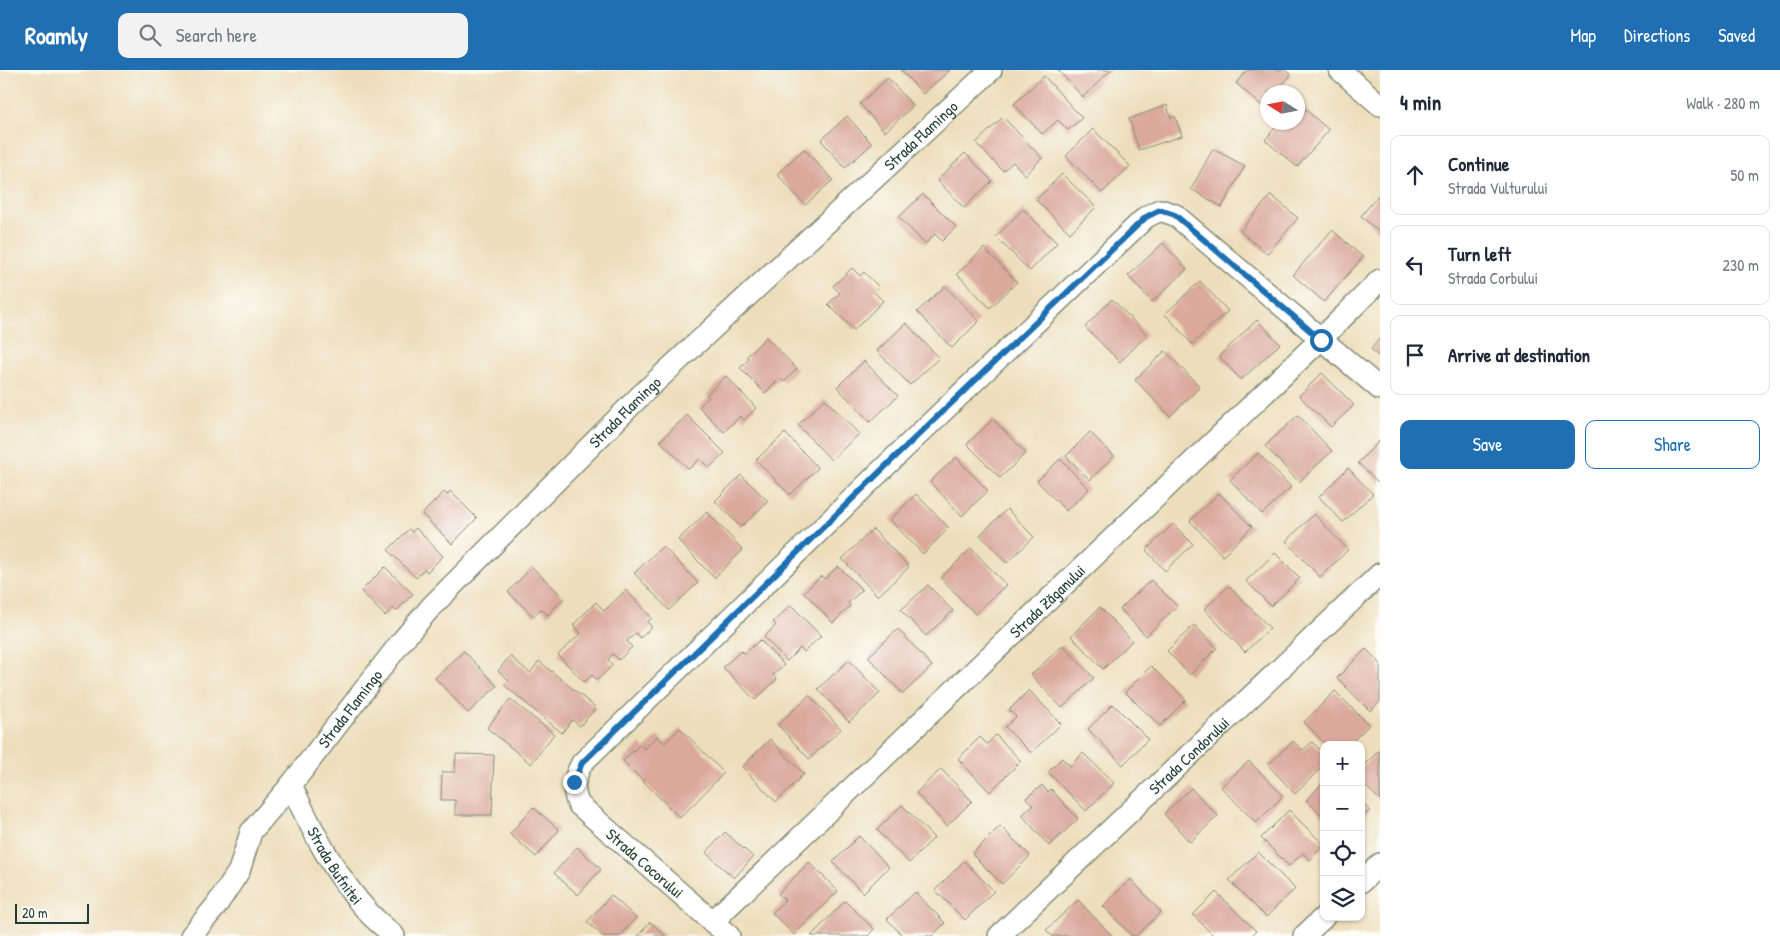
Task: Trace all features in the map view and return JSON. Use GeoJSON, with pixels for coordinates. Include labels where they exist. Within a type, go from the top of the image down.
{"type":"FeatureCollection","features":[{"type":"Feature","properties":{"kind":"street","name":"Strada Flamingo"},"geometry":{"type":"LineString","coordinates":[[191,936],[216,906],[240,871],[252,832],[291,785],[401,642],[470,567],[641,395],[991,70]]}},
{"type":"Feature","properties":{"kind":"street"},"geometry":{"type":"LineString","coordinates":[[1340,70],[1380,105]]}},
{"type":"Feature","properties":{"kind":"street","name":"Strada Cocorului"},"geometry":{"type":"LineString","coordinates":[[728,936],[578,804],[574,793],[574,782],[582,763],[893,459],[1146,217],[1160,210],[1175,215],[1321,340]]}},
{"type":"Feature","properties":{"kind":"street","name":"Strada Zăganului"},"geometry":{"type":"LineString","coordinates":[[712,922],[1321,340],[1380,280]]}},
{"type":"Feature","properties":{"kind":"street"},"geometry":{"type":"LineString","coordinates":[[1321,340],[1380,389]]}},
{"type":"Feature","properties":{"kind":"street","name":"Strada Condorului"},"geometry":{"type":"LineString","coordinates":[[999,936],[1380,574]]}},
{"type":"Feature","properties":{"kind":"street","name":"Strada Bufnitei"},"geometry":{"type":"LineString","coordinates":[[291,785],[312,829],[345,883],[368,913],[394,936]]}},
{"type":"Feature","properties":{"kind":"street"},"geometry":{"type":"LineString","coordinates":[[1365,878],[1380,864]]}},
{"type":"Feature","properties":{"kind":"street"},"geometry":{"type":"LineString","coordinates":[[1304,936],[1320,921]]}},
{"type":"Feature","properties":{"kind":"building"},"geometry":{"type":"Polygon","coordinates":[[[901,70],[950,70],[923,94],[901,70]]]}},
{"type":"Feature","properties":{"kind":"building"},"geometry":{"type":"Polygon","coordinates":[[[1058,70],[1111,70],[1083,97],[1058,70]]]}},
{"type":"Feature","properties":{"kind":"building"},"geometry":{"type":"Polygon","coordinates":[[[1247,70],[1285,70],[1291,75],[1282,85],[1260,85],[1260,104],[1236,83],[1247,70]]]}},
{"type":"Feature","properties":{"kind":"building"},"geometry":{"type":"Polygon","coordinates":[[[1044,76],[1082,118],[1068,130],[1058,120],[1042,134],[1014,104],[1044,76]]]}},
{"type":"Feature","properties":{"kind":"building"},"geometry":{"type":"Polygon","coordinates":[[[888,78],[913,106],[885,132],[860,104],[888,78]]]}},
{"type":"Feature","properties":{"kind":"building"},"geometry":{"type":"Polygon","coordinates":[[[1167,105],[1171,118],[1175,116],[1182,136],[1139,150],[1129,119],[1167,105]]]}},
{"type":"Feature","properties":{"kind":"building"},"geometry":{"type":"Polygon","coordinates":[[[1305,109],[1329,130],[1297,167],[1265,140],[1273,130],[1305,130],[1305,109]]]}},
{"type":"Feature","properties":{"kind":"building"},"geometry":{"type":"Polygon","coordinates":[[[847,116],[872,144],[845,168],[821,140],[847,116]]]}},
{"type":"Feature","properties":{"kind":"building"},"geometry":{"type":"Polygon","coordinates":[[[1003,117],[1042,158],[1025,175],[1013,162],[1003,171],[976,143],[1003,117]]]}},
{"type":"Feature","properties":{"kind":"building"},"geometry":{"type":"Polygon","coordinates":[[[1093,129],[1130,166],[1102,193],[1066,156],[1093,129]]]}},
{"type":"Feature","properties":{"kind":"building"},"geometry":{"type":"Polygon","coordinates":[[[804,149],[833,180],[805,205],[777,174],[804,149]]]}},
{"type":"Feature","properties":{"kind":"building"},"geometry":{"type":"Polygon","coordinates":[[[1213,149],[1245,166],[1222,207],[1191,189],[1213,149]]]}},
{"type":"Feature","properties":{"kind":"building"},"geometry":{"type":"Polygon","coordinates":[[[965,153],[992,181],[964,208],[937,180],[965,153]]]}},
{"type":"Feature","properties":{"kind":"building"},"geometry":{"type":"Polygon","coordinates":[[[1062,174],[1096,207],[1070,233],[1036,200],[1062,174]]]}},
{"type":"Feature","properties":{"kind":"building"},"geometry":{"type":"Polygon","coordinates":[[[1380,193],[1380,233],[1361,216],[1380,193]]]}},
{"type":"Feature","properties":{"kind":"building"},"geometry":{"type":"Polygon","coordinates":[[[923,194],[956,227],[942,241],[935,234],[925,244],[899,217],[923,194]]]}},
{"type":"Feature","properties":{"kind":"building"},"geometry":{"type":"Polygon","coordinates":[[[1271,195],[1298,218],[1267,254],[1240,231],[1271,195]]]}},
{"type":"Feature","properties":{"kind":"building"},"geometry":{"type":"Polygon","coordinates":[[[1023,209],[1057,243],[1030,271],[996,237],[1023,209]]]}},
{"type":"Feature","properties":{"kind":"building"},"geometry":{"type":"Polygon","coordinates":[[[1332,230],[1363,257],[1324,302],[1293,275],[1332,230]]]}},
{"type":"Feature","properties":{"kind":"building"},"geometry":{"type":"Polygon","coordinates":[[[1163,243],[1187,269],[1152,302],[1128,276],[1163,243]]]}},
{"type":"Feature","properties":{"kind":"building"},"geometry":{"type":"Polygon","coordinates":[[[984,248],[1017,282],[990,308],[957,274],[984,248]]]}},
{"type":"Feature","properties":{"kind":"building"},"geometry":{"type":"Polygon","coordinates":[[[852,268],[860,276],[864,272],[879,287],[874,292],[883,301],[854,330],[828,304],[840,293],[833,286],[852,268]]]}},
{"type":"Feature","properties":{"kind":"building"},"geometry":{"type":"Polygon","coordinates":[[[1200,281],[1228,311],[1192,344],[1165,314],[1200,281]]]}},
{"type":"Feature","properties":{"kind":"building"},"geometry":{"type":"Polygon","coordinates":[[[945,286],[979,321],[952,348],[917,312],[945,286]]]}},
{"type":"Feature","properties":{"kind":"building"},"geometry":{"type":"Polygon","coordinates":[[[1112,299],[1147,335],[1120,362],[1085,327],[1112,299]]]}},
{"type":"Feature","properties":{"kind":"building"},"geometry":{"type":"Polygon","coordinates":[[[1257,320],[1280,344],[1241,380],[1219,356],[1257,320]]]}},
{"type":"Feature","properties":{"kind":"building"},"geometry":{"type":"Polygon","coordinates":[[[906,323],[939,358],[910,385],[877,351],[906,323]]]}},
{"type":"Feature","properties":{"kind":"building"},"geometry":{"type":"Polygon","coordinates":[[[766,337],[797,369],[784,382],[780,378],[765,393],[740,368],[749,359],[747,356],[766,337]]]}},
{"type":"Feature","properties":{"kind":"building"},"geometry":{"type":"Polygon","coordinates":[[[1380,338],[1380,357],[1371,349],[1380,338]]]}},
{"type":"Feature","properties":{"kind":"building"},"geometry":{"type":"Polygon","coordinates":[[[1165,351],[1200,387],[1170,416],[1135,380],[1165,351]]]}},
{"type":"Feature","properties":{"kind":"building"},"geometry":{"type":"Polygon","coordinates":[[[864,361],[898,396],[870,422],[837,387],[864,361]]]}},
{"type":"Feature","properties":{"kind":"building"},"geometry":{"type":"Polygon","coordinates":[[[1322,373],[1354,405],[1331,427],[1299,396],[1322,373]]]}},
{"type":"Feature","properties":{"kind":"building"},"geometry":{"type":"Polygon","coordinates":[[[726,376],[756,408],[744,420],[740,416],[724,432],[699,407],[709,397],[706,395],[726,376]]]}},
{"type":"Feature","properties":{"kind":"building"},"geometry":{"type":"Polygon","coordinates":[[[825,399],[859,434],[831,460],[798,425],[825,399]]]}},
{"type":"Feature","properties":{"kind":"building"},"geometry":{"type":"Polygon","coordinates":[[[687,415],[725,453],[709,468],[700,459],[689,469],[660,441],[687,415]]]}},
{"type":"Feature","properties":{"kind":"building"},"geometry":{"type":"Polygon","coordinates":[[[1298,415],[1332,451],[1299,482],[1265,446],[1298,415]]]}},
{"type":"Feature","properties":{"kind":"building"},"geometry":{"type":"Polygon","coordinates":[[[993,419],[1026,453],[1000,478],[967,444],[993,419]]]}},
{"type":"Feature","properties":{"kind":"building"},"geometry":{"type":"Polygon","coordinates":[[[1090,432],[1114,456],[1090,480],[1066,456],[1090,432]]]}},
{"type":"Feature","properties":{"kind":"building"},"geometry":{"type":"Polygon","coordinates":[[[785,433],[818,468],[790,495],[756,460],[785,433]]]}},
{"type":"Feature","properties":{"kind":"building"},"geometry":{"type":"Polygon","coordinates":[[[1380,440],[1380,484],[1358,463],[1380,440]]]}},
{"type":"Feature","properties":{"kind":"building"},"geometry":{"type":"Polygon","coordinates":[[[1258,453],[1291,487],[1262,514],[1230,480],[1258,453]]]}},
{"type":"Feature","properties":{"kind":"building"},"geometry":{"type":"Polygon","coordinates":[[[956,457],[988,491],[962,516],[930,482],[956,457]]]}},
{"type":"Feature","properties":{"kind":"building"},"geometry":{"type":"Polygon","coordinates":[[[1060,459],[1089,489],[1066,511],[1037,481],[1060,459]]]}},
{"type":"Feature","properties":{"kind":"building"},"geometry":{"type":"Polygon","coordinates":[[[1348,468],[1373,494],[1343,522],[1319,497],[1348,468]]]}},
{"type":"Feature","properties":{"kind":"building"},"geometry":{"type":"Polygon","coordinates":[[[741,475],[768,501],[741,527],[715,501],[741,475]]]}},
{"type":"Feature","properties":{"kind":"building"},"geometry":{"type":"Polygon","coordinates":[[[450,491],[477,518],[452,544],[422,514],[444,492],[447,495],[450,491]]]}},
{"type":"Feature","properties":{"kind":"building"},"geometry":{"type":"Polygon","coordinates":[[[1219,493],[1252,527],[1223,556],[1190,521],[1219,493]]]}},
{"type":"Feature","properties":{"kind":"building"},"geometry":{"type":"Polygon","coordinates":[[[916,494],[949,528],[923,554],[890,520],[916,494]]]}},
{"type":"Feature","properties":{"kind":"building"},"geometry":{"type":"Polygon","coordinates":[[[1007,509],[1034,537],[1007,563],[980,535],[1007,509]]]}},
{"type":"Feature","properties":{"kind":"building"},"geometry":{"type":"Polygon","coordinates":[[[707,512],[743,550],[714,578],[678,540],[707,512]]]}},
{"type":"Feature","properties":{"kind":"building"},"geometry":{"type":"Polygon","coordinates":[[[1314,514],[1348,550],[1320,577],[1286,541],[1314,514]]]}},
{"type":"Feature","properties":{"kind":"building"},"geometry":{"type":"Polygon","coordinates":[[[1173,524],[1193,544],[1165,571],[1146,550],[1173,524]]]}},
{"type":"Feature","properties":{"kind":"building"},"geometry":{"type":"Polygon","coordinates":[[[416,528],[443,556],[427,572],[424,569],[416,578],[388,550],[409,529],[412,532],[416,528]]]}},
{"type":"Feature","properties":{"kind":"building"},"geometry":{"type":"Polygon","coordinates":[[[873,529],[909,567],[878,596],[842,559],[873,529]]]}},
{"type":"Feature","properties":{"kind":"building"},"geometry":{"type":"Polygon","coordinates":[[[663,546],[698,583],[669,610],[634,573],[663,546]]]}},
{"type":"Feature","properties":{"kind":"building"},"geometry":{"type":"Polygon","coordinates":[[[971,548],[1006,585],[975,614],[941,578],[971,548]]]}},
{"type":"Feature","properties":{"kind":"building"},"geometry":{"type":"Polygon","coordinates":[[[1275,553],[1300,578],[1271,606],[1246,581],[1275,553]]]}},
{"type":"Feature","properties":{"kind":"building"},"geometry":{"type":"Polygon","coordinates":[[[838,566],[862,590],[848,603],[850,606],[833,623],[804,592],[821,576],[825,579],[838,566]]]}},
{"type":"Feature","properties":{"kind":"building"},"geometry":{"type":"Polygon","coordinates":[[[385,567],[413,594],[396,611],[393,608],[385,616],[361,591],[385,567]]]}},
{"type":"Feature","properties":{"kind":"building"},"geometry":{"type":"Polygon","coordinates":[[[532,567],[564,598],[548,615],[541,609],[534,617],[508,592],[532,567]]]}},
{"type":"Feature","properties":{"kind":"building"},"geometry":{"type":"Polygon","coordinates":[[[1151,580],[1177,606],[1146,636],[1120,609],[1151,580]]]}},
{"type":"Feature","properties":{"kind":"building"},"geometry":{"type":"Polygon","coordinates":[[[928,585],[953,611],[926,636],[901,610],[928,585]]]}},
{"type":"Feature","properties":{"kind":"building"},"geometry":{"type":"Polygon","coordinates":[[[1229,586],[1270,628],[1245,652],[1204,609],[1229,586]]]}},
{"type":"Feature","properties":{"kind":"building"},"geometry":{"type":"Polygon","coordinates":[[[626,590],[652,618],[647,622],[652,627],[640,638],[636,633],[627,641],[632,647],[619,660],[613,654],[608,660],[613,665],[597,680],[592,675],[584,682],[558,655],[581,633],[573,625],[596,602],[604,611],[626,590]]]}},
{"type":"Feature","properties":{"kind":"building"},"geometry":{"type":"Polygon","coordinates":[[[791,605],[821,636],[804,652],[800,648],[787,661],[764,637],[776,625],[773,622],[791,605]]]}},
{"type":"Feature","properties":{"kind":"building"},"geometry":{"type":"Polygon","coordinates":[[[1100,607],[1132,641],[1103,669],[1071,636],[1100,607]]]}},
{"type":"Feature","properties":{"kind":"building"},"geometry":{"type":"Polygon","coordinates":[[[1194,625],[1217,648],[1190,675],[1167,651],[1194,625]]]}},
{"type":"Feature","properties":{"kind":"building"},"geometry":{"type":"Polygon","coordinates":[[[898,629],[932,666],[903,694],[868,657],[898,629]]]}},
{"type":"Feature","properties":{"kind":"building"},"geometry":{"type":"Polygon","coordinates":[[[760,640],[784,665],[773,675],[777,679],[755,700],[723,667],[741,651],[744,654],[760,640]]]}},
{"type":"Feature","properties":{"kind":"building"},"geometry":{"type":"Polygon","coordinates":[[[1063,645],[1094,678],[1062,708],[1031,675],[1063,645]]]}},
{"type":"Feature","properties":{"kind":"building"},"geometry":{"type":"Polygon","coordinates":[[[1366,649],[1380,663],[1380,702],[1370,711],[1337,678],[1366,649]]]}},
{"type":"Feature","properties":{"kind":"building"},"geometry":{"type":"Polygon","coordinates":[[[464,651],[497,686],[468,713],[435,678],[464,651]]]}},
{"type":"Feature","properties":{"kind":"building"},"geometry":{"type":"Polygon","coordinates":[[[510,656],[530,673],[539,661],[596,708],[580,726],[572,720],[562,733],[504,685],[509,680],[498,671],[510,656]]]}},
{"type":"Feature","properties":{"kind":"building"},"geometry":{"type":"Polygon","coordinates":[[[849,660],[880,693],[849,722],[818,689],[849,660]]]}},
{"type":"Feature","properties":{"kind":"building"},"geometry":{"type":"Polygon","coordinates":[[[1151,666],[1186,700],[1160,726],[1125,692],[1151,666]]]}},
{"type":"Feature","properties":{"kind":"building"},"geometry":{"type":"Polygon","coordinates":[[[1029,690],[1061,724],[1031,753],[1005,727],[1016,717],[1009,710],[1029,690]]]}},
{"type":"Feature","properties":{"kind":"building"},"geometry":{"type":"Polygon","coordinates":[[[1335,691],[1369,725],[1353,741],[1322,741],[1304,722],[1335,691]]]}},
{"type":"Feature","properties":{"kind":"building"},"geometry":{"type":"Polygon","coordinates":[[[809,695],[841,729],[809,759],[778,725],[809,695]]]}},
{"type":"Feature","properties":{"kind":"building"},"geometry":{"type":"Polygon","coordinates":[[[510,699],[554,734],[531,764],[487,728],[510,699]]]}},
{"type":"Feature","properties":{"kind":"building"},"geometry":{"type":"Polygon","coordinates":[[[1113,704],[1148,739],[1123,765],[1088,729],[1113,704]]]}},
{"type":"Feature","properties":{"kind":"building"},"geometry":{"type":"Polygon","coordinates":[[[680,728],[724,773],[680,818],[623,761],[640,744],[645,749],[657,736],[665,743],[680,728]]]}},
{"type":"Feature","properties":{"kind":"building"},"geometry":{"type":"Polygon","coordinates":[[[996,735],[1021,761],[990,792],[958,759],[980,737],[987,744],[996,735]]]}},
{"type":"Feature","properties":{"kind":"building"},"geometry":{"type":"Polygon","coordinates":[[[770,739],[804,774],[776,802],[742,767],[770,739]]]}},
{"type":"Feature","properties":{"kind":"building"},"geometry":{"type":"Polygon","coordinates":[[[1293,741],[1303,750],[1312,742],[1320,750],[1320,769],[1295,794],[1268,765],[1293,741]]]}},
{"type":"Feature","properties":{"kind":"building"},"geometry":{"type":"Polygon","coordinates":[[[1378,751],[1380,753],[1380,800],[1365,786],[1365,764],[1378,751]]]}},
{"type":"Feature","properties":{"kind":"building"},"geometry":{"type":"Polygon","coordinates":[[[1083,753],[1114,783],[1086,811],[1048,772],[1062,758],[1070,766],[1083,753]]]}},
{"type":"Feature","properties":{"kind":"building"},"geometry":{"type":"Polygon","coordinates":[[[456,754],[494,755],[492,815],[455,815],[455,800],[441,800],[442,772],[455,772],[456,754]]]}},
{"type":"Feature","properties":{"kind":"building"},"geometry":{"type":"Polygon","coordinates":[[[1249,761],[1283,796],[1256,823],[1221,787],[1249,761]]]}},
{"type":"Feature","properties":{"kind":"building"},"geometry":{"type":"Polygon","coordinates":[[[941,769],[972,801],[947,826],[916,793],[941,769]]]}},
{"type":"Feature","properties":{"kind":"building"},"geometry":{"type":"Polygon","coordinates":[[[1042,785],[1048,792],[1051,789],[1078,819],[1049,846],[1022,815],[1033,805],[1026,798],[1042,785]]]}},
{"type":"Feature","properties":{"kind":"building"},"geometry":{"type":"Polygon","coordinates":[[[1320,786],[1320,813],[1306,800],[1320,786]]]}},
{"type":"Feature","properties":{"kind":"building"},"geometry":{"type":"Polygon","coordinates":[[[1191,788],[1218,816],[1190,842],[1164,814],[1191,788]]]}},
{"type":"Feature","properties":{"kind":"building"},"geometry":{"type":"Polygon","coordinates":[[[902,805],[934,838],[909,863],[877,830],[902,805]]]}},
{"type":"Feature","properties":{"kind":"building"},"geometry":{"type":"Polygon","coordinates":[[[1365,806],[1370,810],[1365,815],[1365,806]]]}},
{"type":"Feature","properties":{"kind":"building"},"geometry":{"type":"Polygon","coordinates":[[[533,807],[559,830],[536,857],[510,834],[533,807]]]}},
{"type":"Feature","properties":{"kind":"building"},"geometry":{"type":"Polygon","coordinates":[[[1289,810],[1320,841],[1320,849],[1310,860],[1303,853],[1289,866],[1261,838],[1289,810]]]}},
{"type":"Feature","properties":{"kind":"building"},"geometry":{"type":"Polygon","coordinates":[[[1000,826],[1030,856],[1002,884],[972,854],[1000,826]]]}},
{"type":"Feature","properties":{"kind":"building"},"geometry":{"type":"Polygon","coordinates":[[[725,832],[753,857],[734,878],[706,853],[725,832]]]}},
{"type":"Feature","properties":{"kind":"building"},"geometry":{"type":"Polygon","coordinates":[[[859,836],[889,867],[863,893],[833,862],[859,836]]]}},
{"type":"Feature","properties":{"kind":"building"},"geometry":{"type":"Polygon","coordinates":[[[577,847],[601,869],[578,895],[554,873],[577,847]]]}},
{"type":"Feature","properties":{"kind":"building"},"geometry":{"type":"Polygon","coordinates":[[[1258,852],[1295,889],[1266,917],[1229,880],[1258,852]]]}},
{"type":"Feature","properties":{"kind":"building"},"geometry":{"type":"Polygon","coordinates":[[[964,861],[994,891],[965,920],[935,890],[964,861]]]}},
{"type":"Feature","properties":{"kind":"building"},"geometry":{"type":"Polygon","coordinates":[[[809,862],[838,891],[794,935],[772,913],[785,900],[778,894],[809,862]]]}},
{"type":"Feature","properties":{"kind":"building"},"geometry":{"type":"Polygon","coordinates":[[[1131,879],[1161,912],[1136,936],[1132,936],[1103,906],[1131,879]]]}},
{"type":"Feature","properties":{"kind":"building"},"geometry":{"type":"Polygon","coordinates":[[[915,892],[945,923],[932,936],[903,936],[887,919],[915,892]]]}},
{"type":"Feature","properties":{"kind":"building"},"geometry":{"type":"Polygon","coordinates":[[[1216,892],[1256,931],[1251,936],[1214,936],[1193,915],[1216,892]]]}},
{"type":"Feature","properties":{"kind":"building"},"geometry":{"type":"Polygon","coordinates":[[[611,895],[636,918],[620,936],[603,936],[587,922],[611,895]]]}},
{"type":"Feature","properties":{"kind":"building"},"geometry":{"type":"Polygon","coordinates":[[[1078,900],[1112,936],[1052,936],[1046,930],[1078,900]]]}},
{"type":"Feature","properties":{"kind":"building"},"geometry":{"type":"Polygon","coordinates":[[[845,901],[874,929],[868,936],[811,936],[845,901]]]}},
{"type":"Feature","properties":{"kind":"building"},"geometry":{"type":"Polygon","coordinates":[[[650,922],[666,936],[638,936],[650,922]]]}},
{"type":"Feature","properties":{"kind":"route"},"geometry":{"type":"LineString","coordinates":[[574,782],[582,763],[893,459],[1146,217],[1160,210],[1175,215],[1321,340]]}}]}
